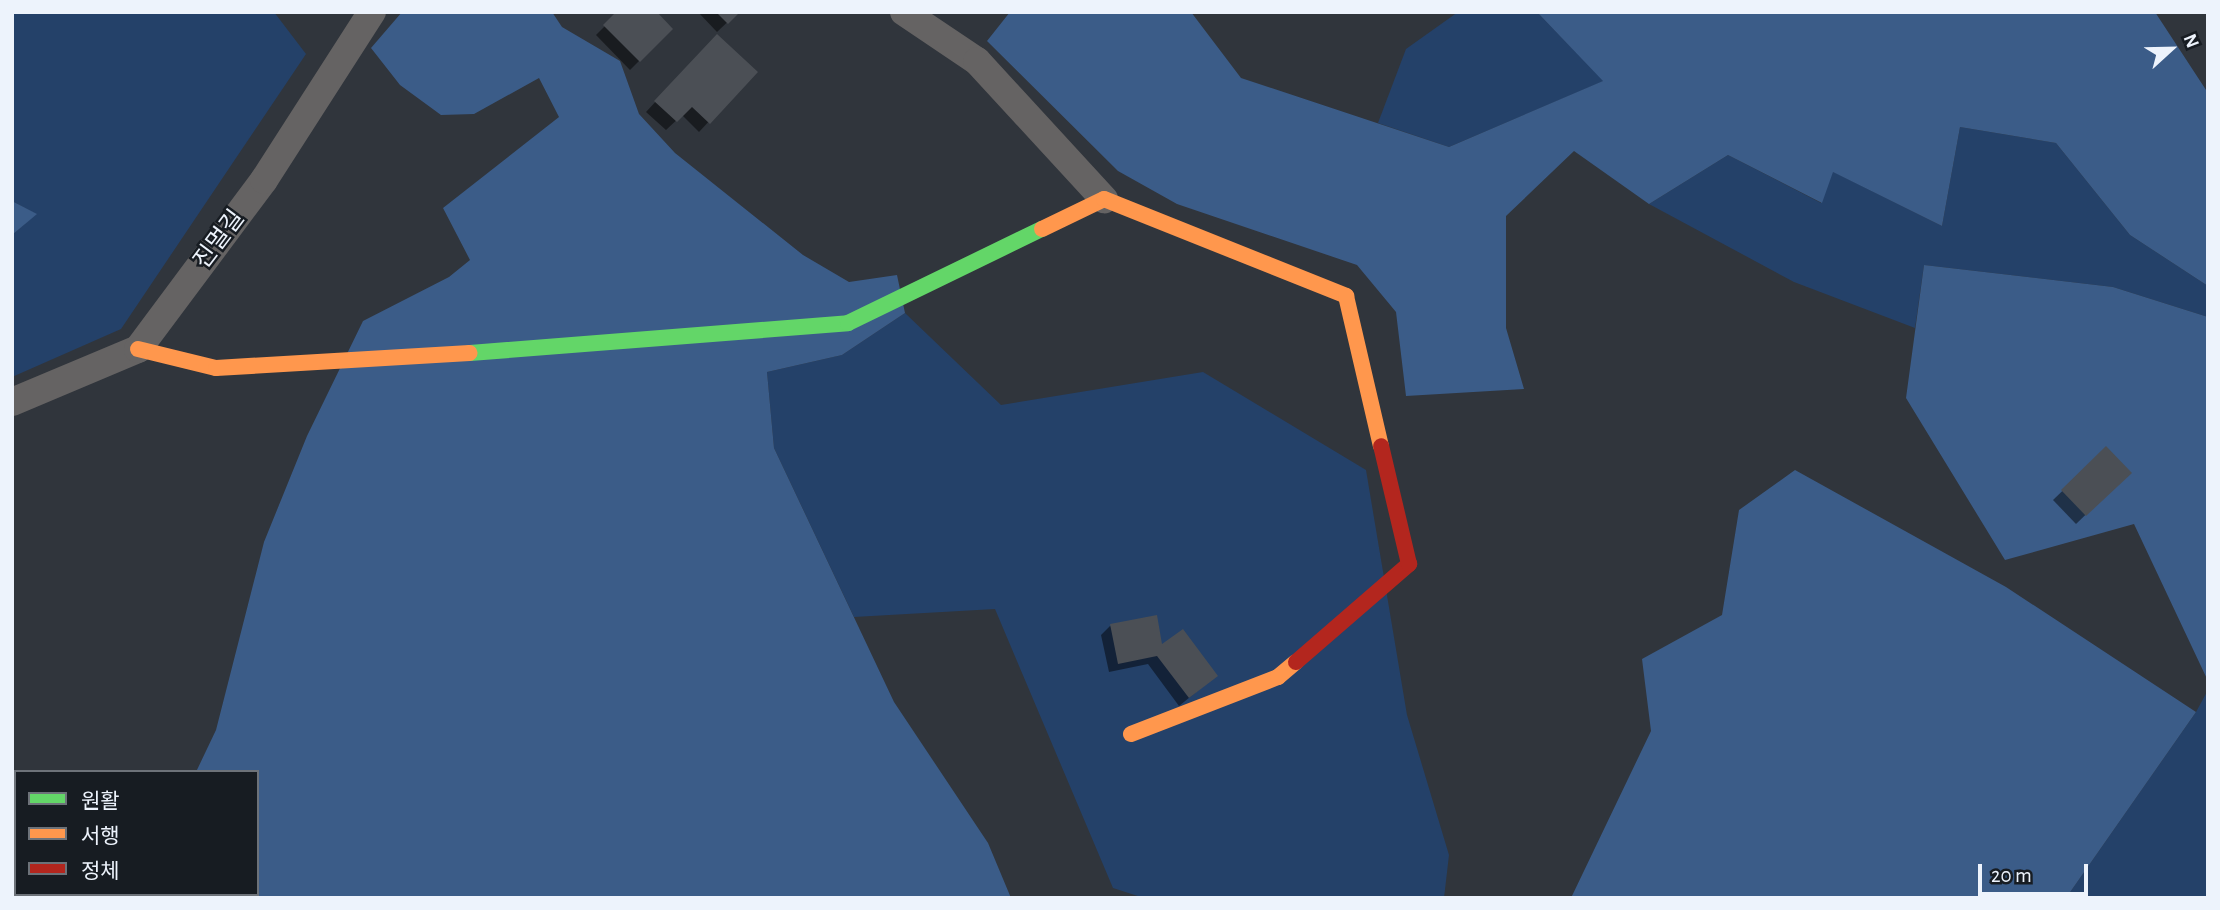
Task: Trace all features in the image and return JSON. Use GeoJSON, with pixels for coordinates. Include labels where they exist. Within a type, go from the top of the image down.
{"type":"FeatureCollection","features":[{"type":"Feature","properties":{"kind":"street","name":"진멀길"},"geometry":{"type":"LineString","coordinates":[[138,349],[264,180],[372,12]]}},
{"type":"Feature","properties":{"kind":"street"},"geometry":{"type":"LineString","coordinates":[[904,12],[977,61],[1104,199],[1346,296],[1409,564],[1278,677],[1132,734]]}},
{"type":"Feature","properties":{"kind":"street"},"geometry":{"type":"LineString","coordinates":[[12,402],[138,349],[216,368],[461,354],[848,323],[1104,199]]}},
{"type":"Feature","properties":{"kind":"shaded area"},"geometry":{"type":"Polygon","coordinates":[[[12,12],[274,12],[306,54],[121,329],[12,377],[12,235],[36,214],[12,201],[12,12]]]}},
{"type":"Feature","properties":{"kind":"shaded area"},"geometry":{"type":"Polygon","coordinates":[[[402,12],[552,12],[562,27],[620,61],[639,114],[675,153],[803,255],[849,282],[897,275],[905,313],[842,355],[767,372],[774,448],[894,702],[988,843],[1011,898],[138,898],[259,896],[259,770],[197,770],[216,730],[264,542],[307,436],[363,321],[449,277],[470,260],[443,208],[559,117],[539,78],[474,114],[441,115],[400,85],[371,48],[402,12]]]}},
{"type":"Feature","properties":{"kind":"shaded area"},"geometry":{"type":"Polygon","coordinates":[[[1010,12],[1191,12],[1241,78],[1449,147],[1603,81],[1537,12],[2155,12],[2208,93],[2208,286],[2130,235],[2056,143],[1960,127],[1942,226],[1833,172],[1822,203],[1728,155],[1649,204],[1574,151],[1506,216],[1506,328],[1524,389],[1406,396],[1396,312],[1357,265],[1177,204],[1118,171],[987,41],[1010,12]]]}},
{"type":"Feature","properties":{"kind":"shaded area"},"geometry":{"type":"Polygon","coordinates":[[[1458,12],[1537,12],[1604,81],[1449,147],[1378,123],[1406,49],[1458,12]]]}},
{"type":"Feature","properties":{"kind":"shaded area"},"geometry":{"type":"Polygon","coordinates":[[[1960,127],[2056,143],[2130,235],[2208,286],[2208,317],[2113,287],[1924,265],[1915,328],[1794,282],[1649,204],[1728,155],[1821,203],[1832,171],[1942,226],[1960,127]]]}},
{"type":"Feature","properties":{"kind":"shaded area"},"geometry":{"type":"Polygon","coordinates":[[[12,201],[37,214],[12,235],[12,201]]]}},
{"type":"Feature","properties":{"kind":"shaded area"},"geometry":{"type":"Polygon","coordinates":[[[1924,265],[2113,287],[2208,317],[2208,681],[2134,524],[2005,560],[1906,398],[1924,265]]]}},
{"type":"Feature","properties":{"kind":"shaded area"},"geometry":{"type":"Polygon","coordinates":[[[905,313],[1001,405],[1203,372],[1366,470],[1407,715],[1449,855],[1444,898],[1144,898],[1113,888],[995,609],[854,617],[774,448],[767,372],[842,355],[905,313]]]}},
{"type":"Feature","properties":{"kind":"shaded area"},"geometry":{"type":"Polygon","coordinates":[[[1795,470],[2006,587],[2196,712],[2066,898],[1571,898],[1651,731],[1642,659],[1722,615],[1739,510],[1795,470]]]}},
{"type":"Feature","properties":{"kind":"shaded area"},"geometry":{"type":"Polygon","coordinates":[[[2208,690],[2208,898],[2066,898],[2196,712],[2208,690]]]}},
{"type":"Feature","properties":{"kind":"building"},"geometry":{"type":"Polygon","coordinates":[[[616,12],[657,12],[673,29],[640,62],[603,25],[616,12]]]}},
{"type":"Feature","properties":{"kind":"building"},"geometry":{"type":"Polygon","coordinates":[[[716,12],[740,12],[728,24],[716,12]]]}},
{"type":"Feature","properties":{"kind":"building"},"geometry":{"type":"Polygon","coordinates":[[[717,34],[758,72],[710,124],[692,107],[677,122],[654,101],[717,34]]]}},
{"type":"Feature","properties":{"kind":"building"},"geometry":{"type":"Polygon","coordinates":[[[2106,446],[2132,473],[2086,516],[2061,490],[2106,446]]]}},
{"type":"Feature","properties":{"kind":"building"},"geometry":{"type":"Polygon","coordinates":[[[1157,615],[1162,644],[1183,629],[1218,676],[1189,698],[1157,656],[1118,664],[1110,624],[1157,615]]]}},
{"type":"Feature","properties":{"kind":"traffic: fast"},"geometry":{"type":"LineString","coordinates":[[470,353],[848,323],[1042,229]]}},
{"type":"Feature","properties":{"kind":"traffic: slow"},"geometry":{"type":"LineString","coordinates":[[1042,229],[1104,199],[1346,296],[1381,446]]}},
{"type":"Feature","properties":{"kind":"traffic: slow"},"geometry":{"type":"LineString","coordinates":[[138,349],[216,368],[470,353]]}},
{"type":"Feature","properties":{"kind":"traffic: slow"},"geometry":{"type":"LineString","coordinates":[[1131,734],[1278,677],[1296,662]]}},
{"type":"Feature","properties":{"kind":"traffic: jam"},"geometry":{"type":"LineString","coordinates":[[1296,662],[1409,564],[1381,446]]}}]}
